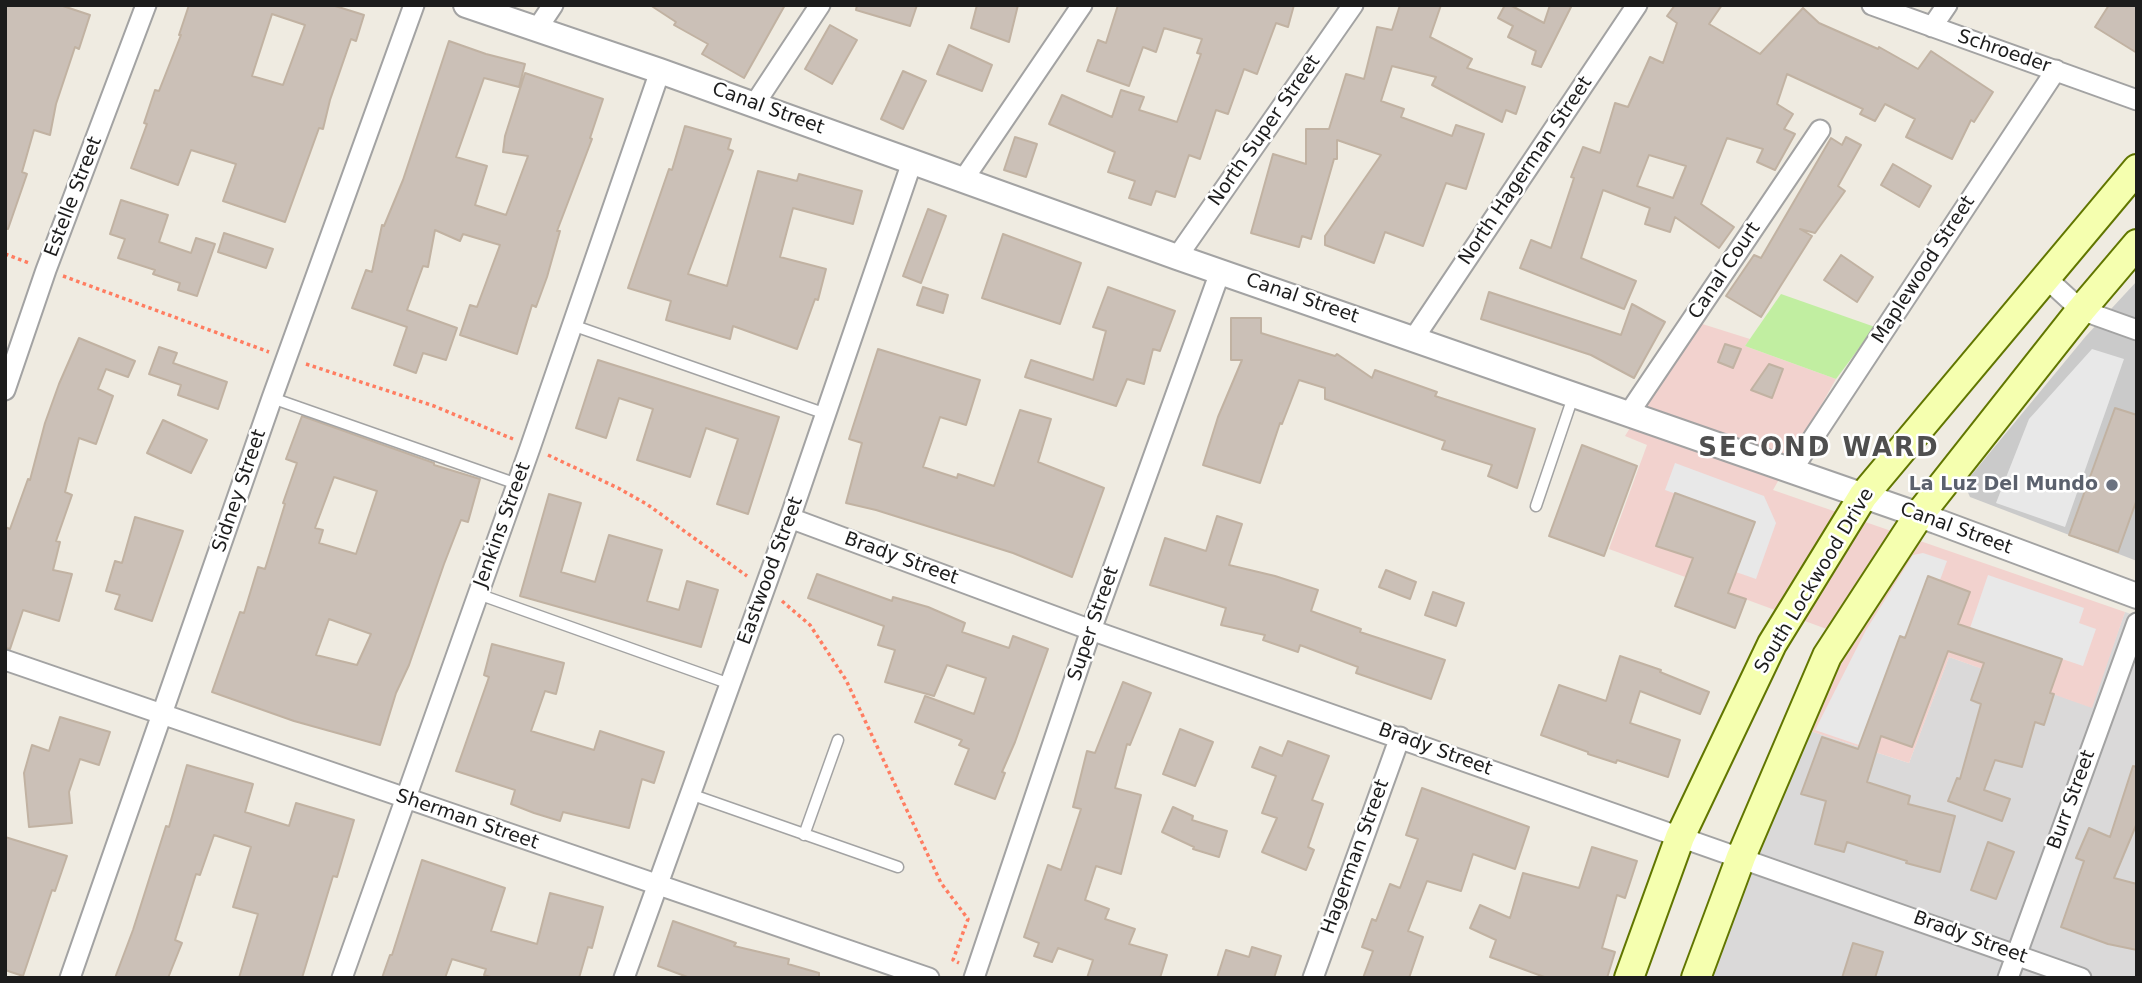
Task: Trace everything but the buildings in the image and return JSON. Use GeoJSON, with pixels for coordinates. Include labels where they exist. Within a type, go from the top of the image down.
{"type":"FeatureCollection","features":[{"type":"Feature","properties":{"kind":"main road","name":"South Lockwood Drive"},"geometry":{"type":"LineString","coordinates":[[1629,978],[1680,837],[1772,644],[1863,496],[2137,169]]}},
{"type":"Feature","properties":{"kind":"main road"},"geometry":{"type":"LineString","coordinates":[[1696,978],[1741,857],[1827,656],[1919,515],[2081,310],[2137,244]]}},
{"type":"Feature","properties":{"kind":"street","name":"Estelle Street"},"geometry":{"type":"LineString","coordinates":[[5,390],[46,270],[146,5]]}},
{"type":"Feature","properties":{"kind":"street","name":"Sidney Street"},"geometry":{"type":"LineString","coordinates":[[71,978],[272,398],[414,5]]}},
{"type":"Feature","properties":{"kind":"street","name":"Canal Street"},"geometry":{"type":"LineString","coordinates":[[466,5],[660,71],[1177,257],[1792,470],[2137,596]]}},
{"type":"Feature","properties":{"kind":"street"},"geometry":{"type":"LineString","coordinates":[[537,29],[553,5]]}},
{"type":"Feature","properties":{"kind":"street"},"geometry":{"type":"LineString","coordinates":[[754,105],[820,5]]}},
{"type":"Feature","properties":{"kind":"street"},"geometry":{"type":"LineString","coordinates":[[963,180],[1082,5]]}},
{"type":"Feature","properties":{"kind":"street","name":"North Super Street"},"geometry":{"type":"LineString","coordinates":[[1177,257],[1353,5]]}},
{"type":"Feature","properties":{"kind":"street","name":"North Hagerman Street"},"geometry":{"type":"LineString","coordinates":[[1414,338],[1637,5]]}},
{"type":"Feature","properties":{"kind":"street","name":"Schroeder"},"geometry":{"type":"LineString","coordinates":[[1872,5],[2137,100]]}},
{"type":"Feature","properties":{"kind":"street"},"geometry":{"type":"LineString","coordinates":[[1932,27],[1947,5]]}},
{"type":"Feature","properties":{"kind":"street","name":"Maplewood Street"},"geometry":{"type":"LineString","coordinates":[[1792,470],[2056,69]]}},
{"type":"Feature","properties":{"kind":"street","name":"Jenkins Street"},"geometry":{"type":"LineString","coordinates":[[342,978],[660,71]]}},
{"type":"Feature","properties":{"kind":"street","name":"Canal Court"},"geometry":{"type":"LineString","coordinates":[[1629,413],[1820,130]]}},
{"type":"Feature","properties":{"kind":"street","name":"Eastwood Street"},"geometry":{"type":"LineString","coordinates":[[624,978],[790,519],[912,162]]}},
{"type":"Feature","properties":{"kind":"street","name":"Super Street"},"geometry":{"type":"LineString","coordinates":[[974,978],[1091,630],[1220,272]]}},
{"type":"Feature","properties":{"kind":"street"},"geometry":{"type":"LineString","coordinates":[[2046,278],[2081,310],[2137,330]]}},
{"type":"Feature","properties":{"kind":"street","name":"Brady Street"},"geometry":{"type":"LineString","coordinates":[[790,519],[1091,630],[2081,978]]}},
{"type":"Feature","properties":{"kind":"street","name":"Burr Street"},"geometry":{"type":"LineString","coordinates":[[2008,978],[2137,623]]}},
{"type":"Feature","properties":{"kind":"street","name":"Sherman Street"},"geometry":{"type":"LineString","coordinates":[[5,660],[929,978]]}},
{"type":"Feature","properties":{"kind":"street","name":"Hagerman Street"},"geometry":{"type":"LineString","coordinates":[[1313,978],[1400,737]]}},
{"type":"Feature","properties":{"kind":"lane"},"geometry":{"type":"LineString","coordinates":[[572,325],[826,414]]}},
{"type":"Feature","properties":{"kind":"lane"},"geometry":{"type":"LineString","coordinates":[[1536,506],[1574,394]]}},
{"type":"Feature","properties":{"kind":"lane"},"geometry":{"type":"LineString","coordinates":[[272,398],[517,484]]}},
{"type":"Feature","properties":{"kind":"lane"},"geometry":{"type":"LineString","coordinates":[[478,594],[730,684]]}},
{"type":"Feature","properties":{"kind":"lane"},"geometry":{"type":"LineString","coordinates":[[804,835],[838,740]]}},
{"type":"Feature","properties":{"kind":"lane"},"geometry":{"type":"LineString","coordinates":[[690,794],[898,867]]}},
{"type":"Feature","properties":{"kind":"path"},"geometry":{"type":"LineString","coordinates":[[5,254],[287,358],[435,406],[600,479],[648,505],[765,588],[810,625],[846,680],[941,883],[968,919],[953,960]]}},
{"type":"Feature","properties":{"kind":"shaded area","name":"La Luz Del Mundo"},"geometry":{"type":"Polygon","coordinates":[[[2137,281],[2137,561],[1970,497],[1964,484],[2086,336],[2137,281]]]}},
{"type":"Feature","properties":{"kind":"shaded area"},"geometry":{"type":"Polygon","coordinates":[[[1696,322],[1750,339],[1745,346],[1836,379],[1773,490],[2125,612],[2092,708],[1949,657],[1909,763],[1801,728],[1851,638],[1609,549],[1647,445],[1625,436],[1696,322]]]}},
{"type":"Feature","properties":{"kind":"shaded area"},"geometry":{"type":"Polygon","coordinates":[[[2092,349],[2124,359],[2065,527],[1996,503],[2029,419],[2092,349]]]}},
{"type":"Feature","properties":{"kind":"shaded area"},"geometry":{"type":"Polygon","coordinates":[[[1675,463],[1764,496],[1776,523],[1756,579],[1736,572],[1754,522],[1665,490],[1675,463]]]}},
{"type":"Feature","properties":{"kind":"shaded area"},"geometry":{"type":"Polygon","coordinates":[[[1923,553],[1947,561],[1940,580],[1928,576],[1905,638],[1900,636],[1859,745],[1815,730],[1866,630],[1913,555],[1923,553]]]}},
{"type":"Feature","properties":{"kind":"shaded area"},"geometry":{"type":"Polygon","coordinates":[[[1988,575],[2084,608],[2079,623],[2096,629],[2083,666],[1970,628],[1988,575]]]}},
{"type":"Feature","properties":{"kind":"shaded area"},"geometry":{"type":"Polygon","coordinates":[[[2125,612],[2137,616],[2137,978],[1706,978],[1801,728],[1909,763],[1949,657],[2091,707],[2125,612]]]}},
{"type":"Feature","properties":{"kind":"green space"},"geometry":{"type":"Polygon","coordinates":[[[1781,294],[1875,327],[1836,379],[1745,346],[1781,294]]]}},
{"type":"Feature","properties":{"kind":"place","name":"La Luz Del Mundo"},"geometry":{"type":"Point","coordinates":[2112,485]}},
{"type":"Feature","properties":{"kind":"district","name":"SECOND WARD"},"geometry":{"type":"Point","coordinates":[1819,449]}}]}
